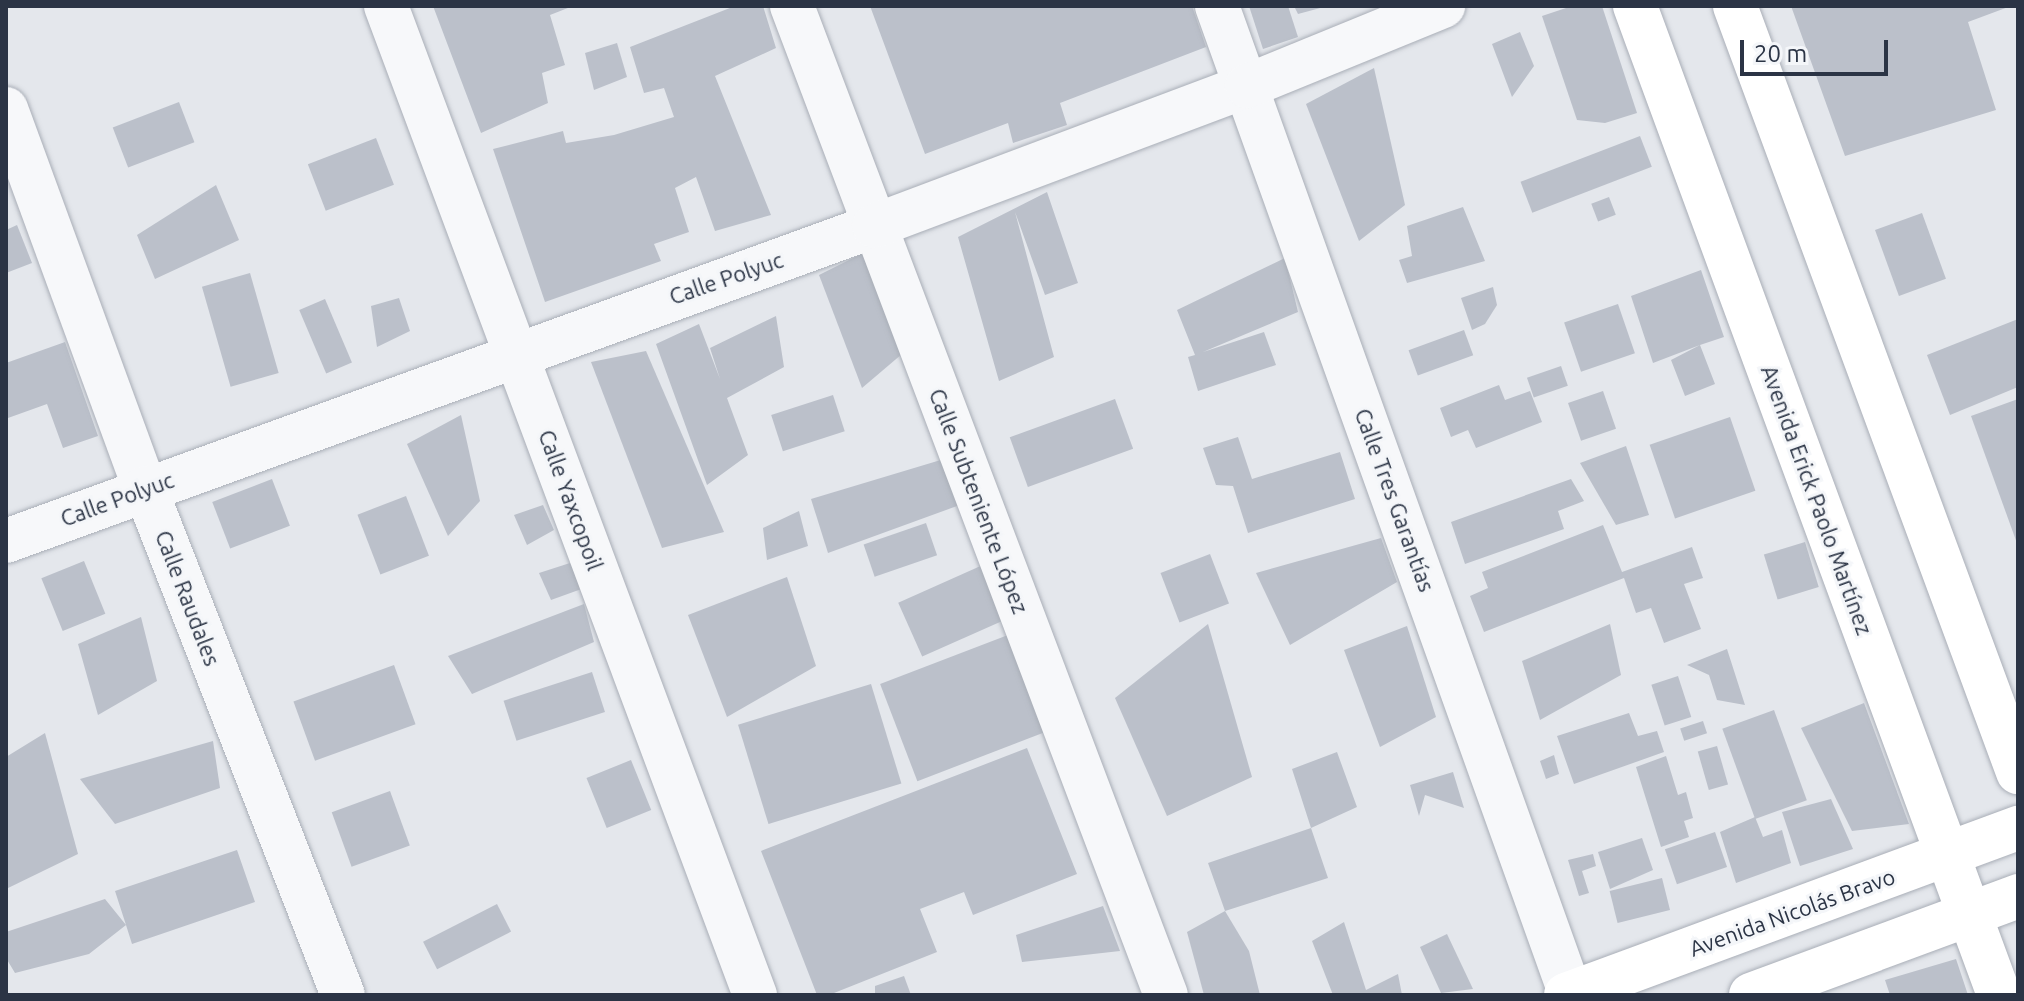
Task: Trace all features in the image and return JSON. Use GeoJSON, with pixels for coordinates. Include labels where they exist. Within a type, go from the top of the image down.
{"type":"FeatureCollection","features":[{"type":"Feature","properties":{"kind":"main road","name":"Avenida Erick Paolo Martínez"},"geometry":{"type":"LineString","coordinates":[[1635,6],[1999,995]]}},
{"type":"Feature","properties":{"kind":"main road"},"geometry":{"type":"LineString","coordinates":[[1735,6],[2018,772]]}},
{"type":"Feature","properties":{"kind":"main road","name":"Avenida Nicolás Bravo"},"geometry":{"type":"LineString","coordinates":[[1569,994],[2018,828]]}},
{"type":"Feature","properties":{"kind":"main road"},"geometry":{"type":"LineString","coordinates":[[1751,995],[2018,896]]}},
{"type":"Feature","properties":{"kind":"street","name":"Calle Yaxcopoil"},"geometry":{"type":"LineString","coordinates":[[386,6],[755,995]]}},
{"type":"Feature","properties":{"kind":"street","name":"Calle Subteniente López"},"geometry":{"type":"LineString","coordinates":[[792,6],[1166,995]]}},
{"type":"Feature","properties":{"kind":"street","name":"Calle Tres Garantías"},"geometry":{"type":"LineString","coordinates":[[1217,6],[1569,994]]}},
{"type":"Feature","properties":{"kind":"street","name":"Calle Polyuc"},"geometry":{"type":"LineString","coordinates":[[6,541],[516,353],[874,226],[1247,86],[1443,6]]}},
{"type":"Feature","properties":{"kind":"street","name":"Calle Raudales"},"geometry":{"type":"LineString","coordinates":[[6,109],[145,488],[343,995]]}},
{"type":"Feature","properties":{"kind":"building"},"geometry":{"type":"Polygon","coordinates":[[[433,6],[573,6],[550,15],[565,65],[542,73],[548,103],[481,133],[433,6]]]}},
{"type":"Feature","properties":{"kind":"building"},"geometry":{"type":"Polygon","coordinates":[[[735,6],[763,6],[776,48],[715,76],[771,215],[715,231],[696,177],[675,188],[689,232],[654,244],[661,261],[545,302],[493,149],[563,131],[566,143],[614,135],[674,117],[664,88],[644,93],[630,47],[735,6]]]}},
{"type":"Feature","properties":{"kind":"building"},"geometry":{"type":"Polygon","coordinates":[[[870,6],[1192,6],[1206,47],[1060,103],[1067,125],[1013,143],[1008,123],[925,154],[870,6]]]}},
{"type":"Feature","properties":{"kind":"building"},"geometry":{"type":"Polygon","coordinates":[[[1249,6],[1288,6],[1298,37],[1263,49],[1249,6]]]}},
{"type":"Feature","properties":{"kind":"building"},"geometry":{"type":"Polygon","coordinates":[[[1294,6],[1324,6],[1324,7],[1298,14],[1294,6]]]}},
{"type":"Feature","properties":{"kind":"building"},"geometry":{"type":"Polygon","coordinates":[[[1572,6],[1602,6],[1637,113],[1605,123],[1577,120],[1542,16],[1572,6]]]}},
{"type":"Feature","properties":{"kind":"building"},"geometry":{"type":"Polygon","coordinates":[[[1791,6],[2011,6],[1968,22],[1996,110],[1845,156],[1791,6]]]}},
{"type":"Feature","properties":{"kind":"building"},"geometry":{"type":"Polygon","coordinates":[[[1520,32],[1534,66],[1512,97],[1492,44],[1520,32]]]}},
{"type":"Feature","properties":{"kind":"building"},"geometry":{"type":"Polygon","coordinates":[[[617,43],[627,77],[594,90],[585,53],[617,43]]]}},
{"type":"Feature","properties":{"kind":"building"},"geometry":{"type":"Polygon","coordinates":[[[1374,68],[1405,205],[1359,241],[1306,104],[1374,68]]]}},
{"type":"Feature","properties":{"kind":"building"},"geometry":{"type":"Polygon","coordinates":[[[179,102],[194,142],[128,168],[113,127],[179,102]]]}},
{"type":"Feature","properties":{"kind":"building"},"geometry":{"type":"Polygon","coordinates":[[[1640,136],[1652,167],[1532,213],[1521,182],[1640,136]]]}},
{"type":"Feature","properties":{"kind":"building"},"geometry":{"type":"Polygon","coordinates":[[[376,138],[394,185],[326,211],[308,164],[376,138]]]}},
{"type":"Feature","properties":{"kind":"building"},"geometry":{"type":"Polygon","coordinates":[[[216,185],[239,240],[155,279],[137,235],[216,185]]]}},
{"type":"Feature","properties":{"kind":"building"},"geometry":{"type":"Polygon","coordinates":[[[1047,192],[1078,283],[1045,295],[1015,212],[1054,357],[999,381],[958,237],[1047,192]]]}},
{"type":"Feature","properties":{"kind":"building"},"geometry":{"type":"Polygon","coordinates":[[[1609,197],[1616,215],[1598,222],[1591,204],[1609,197]]]}},
{"type":"Feature","properties":{"kind":"building"},"geometry":{"type":"Polygon","coordinates":[[[1463,207],[1485,261],[1407,283],[1399,260],[1412,256],[1407,226],[1463,207]]]}},
{"type":"Feature","properties":{"kind":"building"},"geometry":{"type":"Polygon","coordinates":[[[1922,213],[1946,279],[1899,296],[1875,230],[1922,213]]]}},
{"type":"Feature","properties":{"kind":"building"},"geometry":{"type":"Polygon","coordinates":[[[17,225],[32,263],[6,273],[6,230],[17,225]]]}},
{"type":"Feature","properties":{"kind":"building"},"geometry":{"type":"Polygon","coordinates":[[[869,250],[902,354],[862,388],[819,275],[869,250]]]}},
{"type":"Feature","properties":{"kind":"building"},"geometry":{"type":"Polygon","coordinates":[[[1285,258],[1298,312],[1203,352],[1264,332],[1276,365],[1198,391],[1188,357],[1195,355],[1177,310],[1285,258]]]}},
{"type":"Feature","properties":{"kind":"building"},"geometry":{"type":"Polygon","coordinates":[[[1701,270],[1724,337],[1653,363],[1631,296],[1701,270]]]}},
{"type":"Feature","properties":{"kind":"building"},"geometry":{"type":"Polygon","coordinates":[[[250,273],[279,373],[231,387],[202,287],[250,273]]]}},
{"type":"Feature","properties":{"kind":"building"},"geometry":{"type":"Polygon","coordinates":[[[1493,287],[1497,305],[1485,324],[1472,330],[1461,298],[1493,287]]]}},
{"type":"Feature","properties":{"kind":"building"},"geometry":{"type":"Polygon","coordinates":[[[399,298],[410,331],[377,347],[371,306],[399,298]]]}},
{"type":"Feature","properties":{"kind":"building"},"geometry":{"type":"Polygon","coordinates":[[[325,299],[352,363],[326,373],[299,310],[325,299]]]}},
{"type":"Feature","properties":{"kind":"building"},"geometry":{"type":"Polygon","coordinates":[[[1618,304],[1635,353],[1581,372],[1564,323],[1618,304]]]}},
{"type":"Feature","properties":{"kind":"building"},"geometry":{"type":"Polygon","coordinates":[[[776,316],[784,367],[727,398],[748,455],[707,485],[656,344],[699,324],[720,379],[710,348],[776,316]]]}},
{"type":"Feature","properties":{"kind":"building"},"geometry":{"type":"Polygon","coordinates":[[[2018,319],[2018,387],[1950,415],[1927,355],[2018,319]]]}},
{"type":"Feature","properties":{"kind":"building"},"geometry":{"type":"Polygon","coordinates":[[[1464,330],[1473,355],[1418,376],[1409,350],[1464,330]]]}},
{"type":"Feature","properties":{"kind":"building"},"geometry":{"type":"Polygon","coordinates":[[[65,342],[98,436],[63,448],[47,404],[8,418],[6,363],[65,342]]]}},
{"type":"Feature","properties":{"kind":"building"},"geometry":{"type":"Polygon","coordinates":[[[1700,345],[1715,384],[1685,396],[1671,360],[1700,345]]]}},
{"type":"Feature","properties":{"kind":"building"},"geometry":{"type":"Polygon","coordinates":[[[646,351],[724,532],[662,548],[591,362],[646,351]]]}},
{"type":"Feature","properties":{"kind":"building"},"geometry":{"type":"Polygon","coordinates":[[[1561,366],[1568,386],[1534,398],[1527,378],[1561,366]]]}},
{"type":"Feature","properties":{"kind":"building"},"geometry":{"type":"Polygon","coordinates":[[[1499,385],[1505,400],[1530,391],[1542,422],[1476,448],[1468,430],[1451,437],[1440,408],[1499,385]]]}},
{"type":"Feature","properties":{"kind":"building"},"geometry":{"type":"Polygon","coordinates":[[[1603,391],[1616,429],[1581,441],[1568,403],[1603,391]]]}},
{"type":"Feature","properties":{"kind":"building"},"geometry":{"type":"Polygon","coordinates":[[[833,395],[845,431],[783,451],[771,415],[833,395]]]}},
{"type":"Feature","properties":{"kind":"building"},"geometry":{"type":"Polygon","coordinates":[[[1115,399],[1133,449],[1028,487],[1010,437],[1115,399]]]}},
{"type":"Feature","properties":{"kind":"building"},"geometry":{"type":"Polygon","coordinates":[[[2018,399],[2018,546],[1971,416],[2018,399]]]}},
{"type":"Feature","properties":{"kind":"building"},"geometry":{"type":"Polygon","coordinates":[[[461,415],[480,501],[448,536],[407,444],[461,415]]]}},
{"type":"Feature","properties":{"kind":"building"},"geometry":{"type":"Polygon","coordinates":[[[1730,417],[1755,491],[1675,518],[1650,445],[1730,417]]]}},
{"type":"Feature","properties":{"kind":"building"},"geometry":{"type":"Polygon","coordinates":[[[1238,437],[1252,479],[1340,452],[1355,499],[1248,533],[1233,486],[1216,485],[1203,448],[1238,437]]]}},
{"type":"Feature","properties":{"kind":"building"},"geometry":{"type":"Polygon","coordinates":[[[1626,446],[1649,515],[1616,525],[1580,463],[1626,446]]]}},
{"type":"Feature","properties":{"kind":"building"},"geometry":{"type":"Polygon","coordinates":[[[954,456],[968,502],[828,553],[811,499],[954,456]]]}},
{"type":"Feature","properties":{"kind":"building"},"geometry":{"type":"Polygon","coordinates":[[[272,479],[290,526],[230,549],[212,502],[272,479]]]}},
{"type":"Feature","properties":{"kind":"building"},"geometry":{"type":"Polygon","coordinates":[[[1571,479],[1584,501],[1558,511],[1564,529],[1465,564],[1451,522],[1571,479]]]}},
{"type":"Feature","properties":{"kind":"building"},"geometry":{"type":"Polygon","coordinates":[[[406,496],[429,556],[380,574],[357,515],[406,496]]]}},
{"type":"Feature","properties":{"kind":"building"},"geometry":{"type":"Polygon","coordinates":[[[543,505],[554,530],[527,545],[514,515],[543,505]]]}},
{"type":"Feature","properties":{"kind":"building"},"geometry":{"type":"Polygon","coordinates":[[[799,511],[808,546],[767,560],[763,528],[799,511]]]}},
{"type":"Feature","properties":{"kind":"building"},"geometry":{"type":"Polygon","coordinates":[[[926,523],[937,555],[875,577],[864,544],[926,523]]]}},
{"type":"Feature","properties":{"kind":"building"},"geometry":{"type":"Polygon","coordinates":[[[1603,525],[1622,572],[1692,547],[1703,578],[1684,584],[1701,629],[1664,643],[1651,608],[1636,613],[1624,578],[1484,632],[1470,596],[1488,588],[1482,572],[1603,525]]]}},
{"type":"Feature","properties":{"kind":"building"},"geometry":{"type":"Polygon","coordinates":[[[1381,538],[1397,582],[1290,645],[1256,573],[1381,538]]]}},
{"type":"Feature","properties":{"kind":"building"},"geometry":{"type":"Polygon","coordinates":[[[1805,542],[1819,587],[1778,600],[1764,555],[1805,542]]]}},
{"type":"Feature","properties":{"kind":"building"},"geometry":{"type":"Polygon","coordinates":[[[1210,554],[1229,603],[1180,622],[1161,573],[1210,554]]]}},
{"type":"Feature","properties":{"kind":"building"},"geometry":{"type":"Polygon","coordinates":[[[84,561],[105,614],[63,631],[41,578],[84,561]]]}},
{"type":"Feature","properties":{"kind":"building"},"geometry":{"type":"Polygon","coordinates":[[[570,563],[587,587],[551,600],[539,573],[570,563]]]}},
{"type":"Feature","properties":{"kind":"building"},"geometry":{"type":"Polygon","coordinates":[[[985,564],[1009,618],[922,657],[898,603],[985,564]]]}},
{"type":"Feature","properties":{"kind":"building"},"geometry":{"type":"Polygon","coordinates":[[[787,577],[816,666],[727,717],[688,615],[787,577]]]}},
{"type":"Feature","properties":{"kind":"building"},"geometry":{"type":"Polygon","coordinates":[[[584,604],[594,642],[472,694],[448,656],[584,604]]]}},
{"type":"Feature","properties":{"kind":"building"},"geometry":{"type":"Polygon","coordinates":[[[141,617],[157,681],[98,715],[78,644],[141,617]]]}},
{"type":"Feature","properties":{"kind":"building"},"geometry":{"type":"Polygon","coordinates":[[[1208,624],[1252,777],[1167,816],[1115,698],[1208,624]]]}},
{"type":"Feature","properties":{"kind":"building"},"geometry":{"type":"Polygon","coordinates":[[[1610,624],[1621,675],[1540,720],[1522,661],[1610,624]]]}},
{"type":"Feature","properties":{"kind":"building"},"geometry":{"type":"Polygon","coordinates":[[[1407,626],[1436,717],[1380,747],[1344,650],[1407,626]]]}},
{"type":"Feature","properties":{"kind":"building"},"geometry":{"type":"Polygon","coordinates":[[[1008,635],[1045,732],[917,781],[880,684],[1008,635]]]}},
{"type":"Feature","properties":{"kind":"building"},"geometry":{"type":"Polygon","coordinates":[[[1727,649],[1745,705],[1717,700],[1709,675],[1687,665],[1727,649]]]}},
{"type":"Feature","properties":{"kind":"building"},"geometry":{"type":"Polygon","coordinates":[[[394,665],[416,724],[315,761],[293,702],[394,665]]]}},
{"type":"Feature","properties":{"kind":"building"},"geometry":{"type":"Polygon","coordinates":[[[592,672],[605,712],[517,741],[504,701],[592,672]]]}},
{"type":"Feature","properties":{"kind":"building"},"geometry":{"type":"Polygon","coordinates":[[[1678,676],[1691,717],[1665,726],[1651,685],[1678,676]]]}},
{"type":"Feature","properties":{"kind":"building"},"geometry":{"type":"Polygon","coordinates":[[[871,684],[901,783],[768,824],[738,725],[871,684]]]}},
{"type":"Feature","properties":{"kind":"building"},"geometry":{"type":"Polygon","coordinates":[[[1864,703],[1909,824],[1852,831],[1801,728],[1864,703]]]}},
{"type":"Feature","properties":{"kind":"building"},"geometry":{"type":"Polygon","coordinates":[[[1774,710],[1807,800],[1755,819],[1722,729],[1774,710]]]}},
{"type":"Feature","properties":{"kind":"building"},"geometry":{"type":"Polygon","coordinates":[[[1629,713],[1638,736],[1657,731],[1664,752],[1574,784],[1557,736],[1629,713]]]}},
{"type":"Feature","properties":{"kind":"building"},"geometry":{"type":"Polygon","coordinates":[[[1703,721],[1707,733],[1684,741],[1680,728],[1703,721]]]}},
{"type":"Feature","properties":{"kind":"building"},"geometry":{"type":"Polygon","coordinates":[[[45,733],[78,854],[6,889],[6,757],[45,733]]]}},
{"type":"Feature","properties":{"kind":"building"},"geometry":{"type":"Polygon","coordinates":[[[213,741],[220,788],[115,824],[80,779],[213,741]]]}},
{"type":"Feature","properties":{"kind":"building"},"geometry":{"type":"Polygon","coordinates":[[[1717,746],[1728,784],[1709,790],[1698,752],[1717,746]]]}},
{"type":"Feature","properties":{"kind":"building"},"geometry":{"type":"Polygon","coordinates":[[[1027,748],[1077,874],[973,915],[964,892],[920,909],[937,952],[829,995],[817,995],[761,851],[1027,748]]]}},
{"type":"Feature","properties":{"kind":"building"},"geometry":{"type":"Polygon","coordinates":[[[1337,752],[1357,807],[1311,828],[1292,769],[1337,752]]]}},
{"type":"Feature","properties":{"kind":"building"},"geometry":{"type":"Polygon","coordinates":[[[1554,755],[1559,774],[1546,779],[1540,761],[1554,755]]]}},
{"type":"Feature","properties":{"kind":"building"},"geometry":{"type":"Polygon","coordinates":[[[1666,756],[1678,795],[1686,792],[1693,818],[1684,821],[1689,837],[1661,847],[1636,767],[1666,756]]]}},
{"type":"Feature","properties":{"kind":"building"},"geometry":{"type":"Polygon","coordinates":[[[631,760],[651,810],[607,828],[586,778],[631,760]]]}},
{"type":"Feature","properties":{"kind":"building"},"geometry":{"type":"Polygon","coordinates":[[[1453,772],[1464,808],[1425,795],[1419,816],[1410,785],[1453,772]]]}},
{"type":"Feature","properties":{"kind":"building"},"geometry":{"type":"Polygon","coordinates":[[[390,791],[410,846],[352,867],[332,812],[390,791]]]}},
{"type":"Feature","properties":{"kind":"building"},"geometry":{"type":"Polygon","coordinates":[[[1831,799],[1853,849],[1800,866],[1782,812],[1831,799]]]}},
{"type":"Feature","properties":{"kind":"building"},"geometry":{"type":"Polygon","coordinates":[[[1755,817],[1763,837],[1782,830],[1791,863],[1736,883],[1720,832],[1755,817]]]}},
{"type":"Feature","properties":{"kind":"building"},"geometry":{"type":"Polygon","coordinates":[[[1311,828],[1328,878],[1225,911],[1208,863],[1311,828]]]}},
{"type":"Feature","properties":{"kind":"building"},"geometry":{"type":"Polygon","coordinates":[[[1715,832],[1727,867],[1677,884],[1665,849],[1715,832]]]}},
{"type":"Feature","properties":{"kind":"building"},"geometry":{"type":"Polygon","coordinates":[[[1642,838],[1653,870],[1610,889],[1598,852],[1642,838]]]}},
{"type":"Feature","properties":{"kind":"building"},"geometry":{"type":"Polygon","coordinates":[[[237,850],[255,902],[132,944],[115,891],[237,850]]]}},
{"type":"Feature","properties":{"kind":"building"},"geometry":{"type":"Polygon","coordinates":[[[1593,854],[1596,866],[1582,871],[1589,893],[1579,896],[1568,860],[1593,854]]]}},
{"type":"Feature","properties":{"kind":"building"},"geometry":{"type":"Polygon","coordinates":[[[1662,878],[1670,910],[1618,923],[1610,891],[1662,878]]]}},
{"type":"Feature","properties":{"kind":"building"},"geometry":{"type":"Polygon","coordinates":[[[105,899],[126,925],[89,954],[15,973],[6,958],[6,932],[105,899]]]}},
{"type":"Feature","properties":{"kind":"building"},"geometry":{"type":"Polygon","coordinates":[[[497,904],[511,932],[437,969],[423,942],[497,904]]]}},
{"type":"Feature","properties":{"kind":"building"},"geometry":{"type":"Polygon","coordinates":[[[1103,906],[1120,951],[1022,962],[1016,935],[1103,906]]]}},
{"type":"Feature","properties":{"kind":"building"},"geometry":{"type":"Polygon","coordinates":[[[1225,911],[1249,951],[1260,995],[1204,995],[1187,932],[1225,911]]]}},
{"type":"Feature","properties":{"kind":"building"},"geometry":{"type":"Polygon","coordinates":[[[1344,922],[1366,990],[1398,974],[1402,995],[1333,995],[1312,941],[1344,922]]]}},
{"type":"Feature","properties":{"kind":"building"},"geometry":{"type":"Polygon","coordinates":[[[1447,934],[1473,989],[1441,993],[1420,947],[1447,934]]]}},
{"type":"Feature","properties":{"kind":"building"},"geometry":{"type":"Polygon","coordinates":[[[1956,959],[1968,995],[1890,995],[1885,980],[1956,959]]]}},
{"type":"Feature","properties":{"kind":"building"},"geometry":{"type":"Polygon","coordinates":[[[904,976],[911,995],[875,995],[875,986],[904,976]]]}}]}
